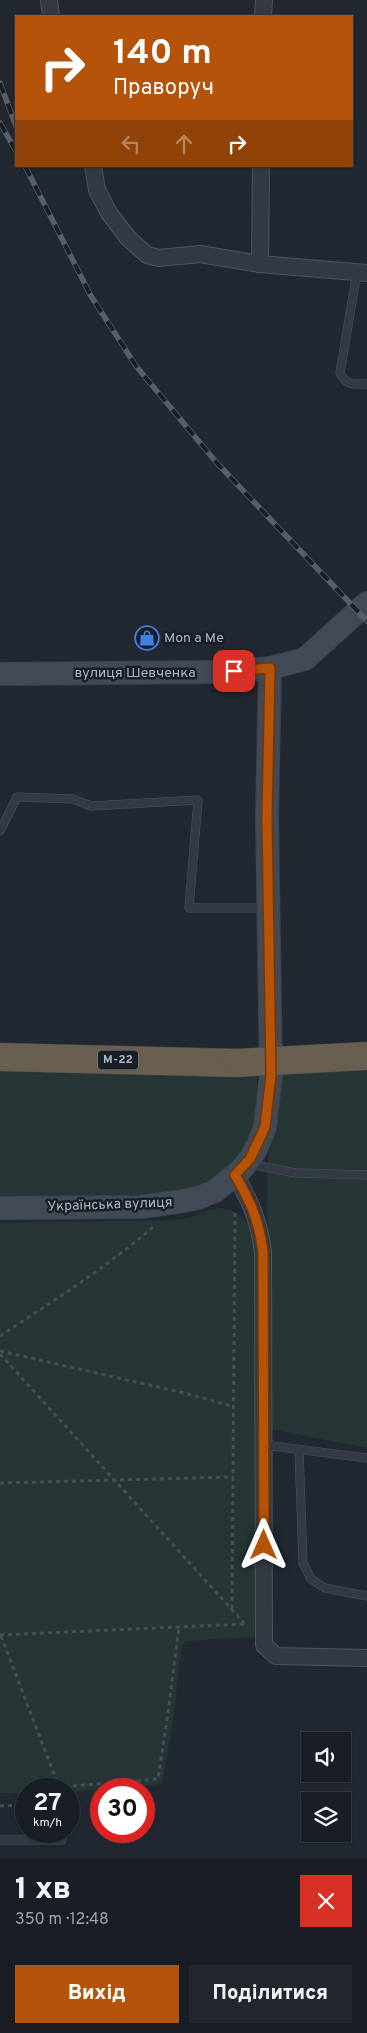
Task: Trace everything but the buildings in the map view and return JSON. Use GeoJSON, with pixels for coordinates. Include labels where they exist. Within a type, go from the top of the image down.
{"type":"FeatureCollection","features":[{"type":"Feature","properties":{"kind":"highway","name":"М-22"},"geometry":{"type":"LineString","coordinates":[[0,1057],[237,1063],[367,1056]]}},
{"type":"Feature","properties":{"kind":"street"},"geometry":{"type":"LineString","coordinates":[[49,0],[51,15]]}},
{"type":"Feature","properties":{"kind":"street"},"geometry":{"type":"LineString","coordinates":[[263,15],[264,0]]}},
{"type":"Feature","properties":{"kind":"street"},"geometry":{"type":"LineString","coordinates":[[93,167],[97,190],[110,213],[128,238],[147,255],[159,258],[200,254],[260,264],[362,272]]}},
{"type":"Feature","properties":{"kind":"street"},"geometry":{"type":"LineString","coordinates":[[260,264],[261,167]]}},
{"type":"Feature","properties":{"kind":"street","name":"вулиця Шевченка"},"geometry":{"type":"LineString","coordinates":[[0,674],[215,672],[270,668],[305,659],[367,603]]}},
{"type":"Feature","properties":{"kind":"street","name":"Українська вулиця"},"geometry":{"type":"LineString","coordinates":[[0,1208],[140,1207],[198,1198],[214,1191],[241,1169],[258,1145],[265,1127],[271,1075],[267,817],[270,668]]}},
{"type":"Feature","properties":{"kind":"street"},"geometry":{"type":"LineString","coordinates":[[241,1169],[262,1242],[264,1645],[276,1656],[367,1658]]}},
{"type":"Feature","properties":{"kind":"lane"},"geometry":{"type":"LineString","coordinates":[[362,272],[340,374],[343,380],[349,384],[367,384]]}},
{"type":"Feature","properties":{"kind":"lane"},"geometry":{"type":"LineString","coordinates":[[0,830],[17,796],[73,799],[91,806],[198,800],[189,908],[268,908]]}},
{"type":"Feature","properties":{"kind":"lane"},"geometry":{"type":"LineString","coordinates":[[241,1169],[367,1175]]}},
{"type":"Feature","properties":{"kind":"lane"},"geometry":{"type":"LineString","coordinates":[[264,1445],[367,1458]]}},
{"type":"Feature","properties":{"kind":"lane"},"geometry":{"type":"LineString","coordinates":[[299,1450],[303,1563],[311,1579],[325,1588],[367,1596]]}},
{"type":"Feature","properties":{"kind":"lane"},"geometry":{"type":"LineString","coordinates":[[0,1840],[15,1840]]}},
{"type":"Feature","properties":{"kind":"path"},"geometry":{"type":"LineString","coordinates":[[0,1336],[122,1254],[178,1202]]}},
{"type":"Feature","properties":{"kind":"path"},"geometry":{"type":"LineString","coordinates":[[232,1609],[235,1212]]}},
{"type":"Feature","properties":{"kind":"path"},"geometry":{"type":"LineString","coordinates":[[0,1353],[234,1407]]}},
{"type":"Feature","properties":{"kind":"path"},"geometry":{"type":"LineString","coordinates":[[0,1353],[244,1624]]}},
{"type":"Feature","properties":{"kind":"path"},"geometry":{"type":"LineString","coordinates":[[0,1483],[234,1477]]}},
{"type":"Feature","properties":{"kind":"path"},"geometry":{"type":"LineString","coordinates":[[55,1778],[0,1635],[264,1624]]}},
{"type":"Feature","properties":{"kind":"path"},"geometry":{"type":"LineString","coordinates":[[80,1786],[158,1779],[179,1627]]}},
{"type":"Feature","properties":{"kind":"path"},"geometry":{"type":"LineString","coordinates":[[0,1806],[15,1806]]}},
{"type":"Feature","properties":{"kind":"shaded area"},"geometry":{"type":"Polygon","coordinates":[[[0,1070],[257,1073],[255,1118],[246,1144],[229,1165],[207,1181],[184,1190],[162,1194],[117,1196],[0,1197],[0,1070]]]}},
{"type":"Feature","properties":{"kind":"shaded area"},"geometry":{"type":"Polygon","coordinates":[[[367,1071],[367,1448],[270,1429],[267,1177],[269,1154],[278,1117],[281,1074],[367,1071]]]}},
{"type":"Feature","properties":{"kind":"shaded area"},"geometry":{"type":"Polygon","coordinates":[[[217,1208],[230,1210],[246,1221],[256,1238],[257,1637],[185,1641],[181,1650],[174,1714],[162,1784],[155,1785],[155,1778],[90,1778],[90,1790],[80,1791],[80,1778],[15,1778],[15,1793],[0,1793],[0,1223],[173,1220],[189,1218],[217,1208]]]}},
{"type":"Feature","properties":{"kind":"railway"},"geometry":{"type":"LineString","coordinates":[[0,83],[15,123]]}},
{"type":"Feature","properties":{"kind":"railway"},"geometry":{"type":"LineString","coordinates":[[0,123],[15,149]]}},
{"type":"Feature","properties":{"kind":"railway"},"geometry":{"type":"LineString","coordinates":[[26,167],[91,296],[136,366],[216,462],[367,621]]}},
{"type":"Feature","properties":{"kind":"place","name":"Mon a Me"},"geometry":{"type":"Point","coordinates":[147,638]}},
{"type":"Feature","properties":{"kind":"route"},"geometry":{"type":"LineString","coordinates":[[234,671],[270,668],[267,817],[271,1075],[265,1127],[250,1159],[235,1175],[254,1209],[263,1252],[264,1545]]}}]}
